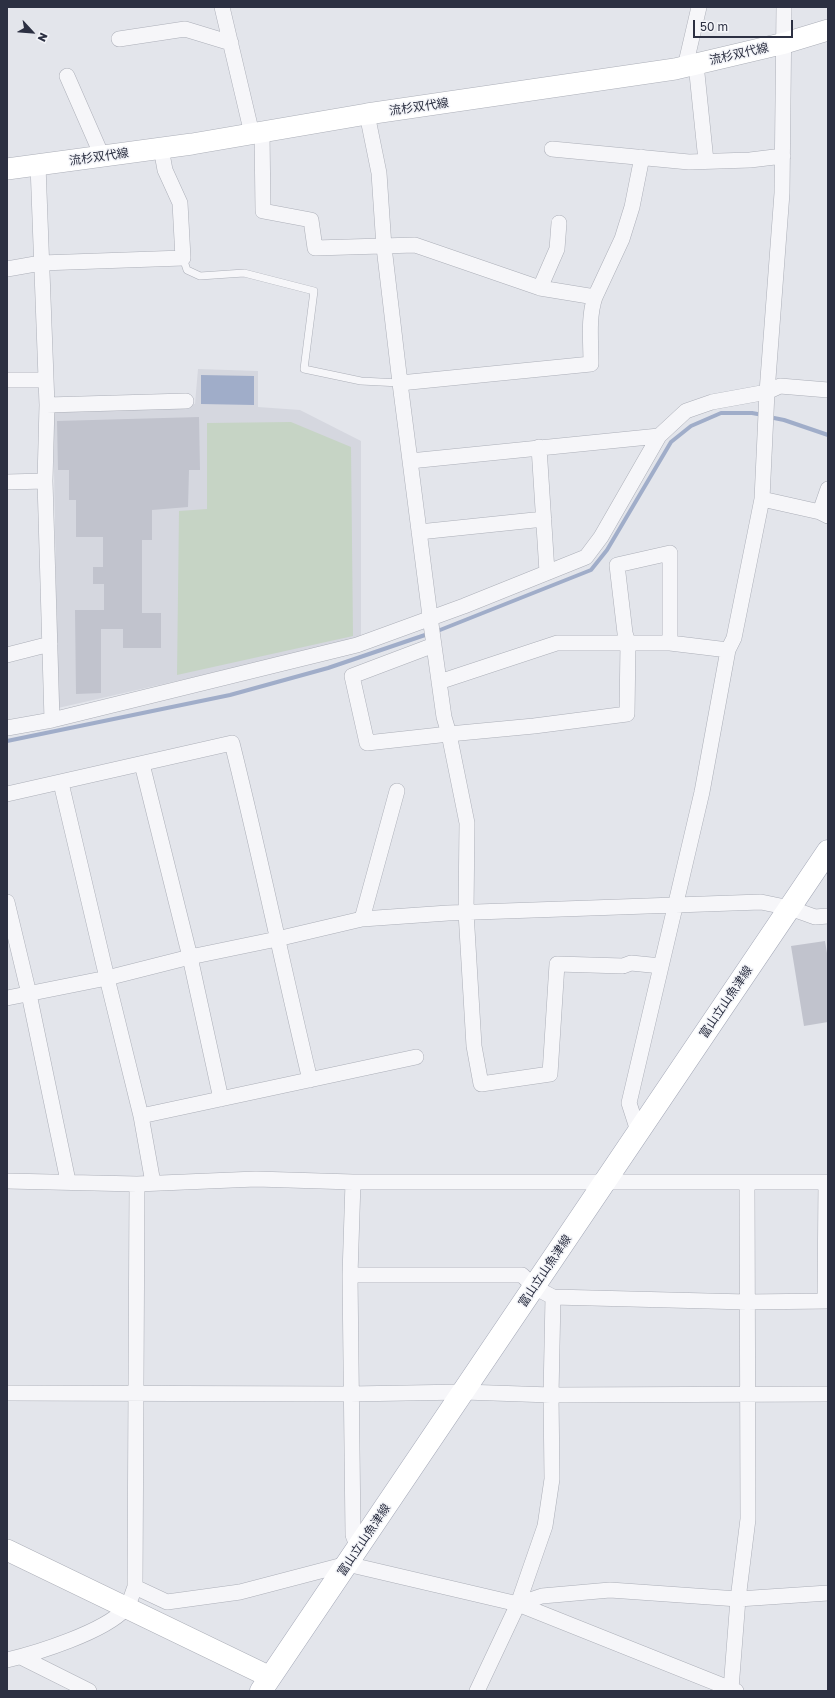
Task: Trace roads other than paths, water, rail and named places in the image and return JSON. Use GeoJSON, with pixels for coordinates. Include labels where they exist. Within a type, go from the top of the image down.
{"type":"FeatureCollection","features":[{"type":"Feature","properties":{"kind":"main road","name":"流杉双代線"},"geometry":{"type":"LineString","coordinates":[[7,169],[161,148],[367,114],[691,65],[785,43],[828,30]]}},
{"type":"Feature","properties":{"kind":"main road","name":"富山立山魚津線"},"geometry":{"type":"LineString","coordinates":[[266,1684],[828,851]]}},
{"type":"Feature","properties":{"kind":"main road"},"geometry":{"type":"LineString","coordinates":[[7,1550],[126,1608],[266,1684]]}},
{"type":"Feature","properties":{"kind":"street"},"geometry":{"type":"LineString","coordinates":[[222,7],[231,44],[257,133],[263,211],[311,220],[315,248],[415,245],[540,288],[595,297]]}},
{"type":"Feature","properties":{"kind":"street"},"geometry":{"type":"LineString","coordinates":[[699,7],[691,65],[706,161]]}},
{"type":"Feature","properties":{"kind":"street"},"geometry":{"type":"LineString","coordinates":[[638,1131],[628,1103],[702,792],[728,650],[734,638],[762,499],[767,400],[782,193],[785,43],[784,7]]}},
{"type":"Feature","properties":{"kind":"street"},"geometry":{"type":"LineString","coordinates":[[119,39],[185,29],[231,44]]}},
{"type":"Feature","properties":{"kind":"street"},"geometry":{"type":"LineString","coordinates":[[67,76],[102,156]]}},
{"type":"Feature","properties":{"kind":"street"},"geometry":{"type":"LineString","coordinates":[[367,114],[380,174],[384,247],[439,682],[444,717],[449,734],[467,823],[466,912],[474,1046],[481,1084],[550,1074],[557,964],[623,966],[631,963],[661,966]]}},
{"type":"Feature","properties":{"kind":"street"},"geometry":{"type":"LineString","coordinates":[[7,269],[41,263],[183,258],[180,203],[165,170],[161,148]]}},
{"type":"Feature","properties":{"kind":"street"},"geometry":{"type":"LineString","coordinates":[[552,149],[689,162],[750,160],[783,156]]}},
{"type":"Feature","properties":{"kind":"street"},"geometry":{"type":"LineString","coordinates":[[400,383],[591,364],[592,305],[622,239],[632,207],[642,157]]}},
{"type":"Feature","properties":{"kind":"street"},"geometry":{"type":"LineString","coordinates":[[38,165],[47,404],[45,481],[52,720]]}},
{"type":"Feature","properties":{"kind":"street"},"geometry":{"type":"LineString","coordinates":[[540,288],[557,249],[559,223]]}},
{"type":"Feature","properties":{"kind":"street"},"geometry":{"type":"LineString","coordinates":[[7,380],[45,380]]}},
{"type":"Feature","properties":{"kind":"street"},"geometry":{"type":"LineString","coordinates":[[7,728],[52,720],[357,646],[431,621],[586,557],[601,537],[659,436],[686,411],[712,402],[767,400],[780,386],[828,390]]}},
{"type":"Feature","properties":{"kind":"street"},"geometry":{"type":"LineString","coordinates":[[47,404],[186,401]]}},
{"type":"Feature","properties":{"kind":"street"},"geometry":{"type":"LineString","coordinates":[[410,461],[659,436]]}},
{"type":"Feature","properties":{"kind":"street"},"geometry":{"type":"LineString","coordinates":[[538,447],[548,572]]}},
{"type":"Feature","properties":{"kind":"street"},"geometry":{"type":"LineString","coordinates":[[7,482],[45,481]]}},
{"type":"Feature","properties":{"kind":"street"},"geometry":{"type":"LineString","coordinates":[[762,499],[824,514],[828,490]]}},
{"type":"Feature","properties":{"kind":"street"},"geometry":{"type":"LineString","coordinates":[[419,532],[544,519]]}},
{"type":"Feature","properties":{"kind":"street"},"geometry":{"type":"LineString","coordinates":[[434,644],[352,676],[367,743],[534,726],[627,714],[628,643],[625,633],[617,565],[670,553],[670,643]]}},
{"type":"Feature","properties":{"kind":"street"},"geometry":{"type":"LineString","coordinates":[[439,682],[557,643],[670,643],[728,650]]}},
{"type":"Feature","properties":{"kind":"street"},"geometry":{"type":"LineString","coordinates":[[7,654],[50,644]]}},
{"type":"Feature","properties":{"kind":"street"},"geometry":{"type":"LineString","coordinates":[[7,794],[61,783],[232,743],[310,1080]]}},
{"type":"Feature","properties":{"kind":"street"},"geometry":{"type":"LineString","coordinates":[[142,764],[190,957],[221,1099]]}},
{"type":"Feature","properties":{"kind":"street"},"geometry":{"type":"LineString","coordinates":[[61,783],[141,1116],[153,1183]]}},
{"type":"Feature","properties":{"kind":"street"},"geometry":{"type":"LineString","coordinates":[[362,919],[397,791]]}},
{"type":"Feature","properties":{"kind":"street"},"geometry":{"type":"LineString","coordinates":[[7,902],[29,994],[68,1181]]}},
{"type":"Feature","properties":{"kind":"street"},"geometry":{"type":"LineString","coordinates":[[7,998],[107,978],[190,957],[362,919],[466,912],[761,902],[790,908],[815,917],[828,916]]}},
{"type":"Feature","properties":{"kind":"street"},"geometry":{"type":"LineString","coordinates":[[141,1116],[416,1057]]}},
{"type":"Feature","properties":{"kind":"street"},"geometry":{"type":"LineString","coordinates":[[7,1181],[68,1181],[137,1184],[256,1179],[353,1182],[827,1182],[827,1301],[747,1302],[554,1297],[534,1287],[522,1275],[350,1275]]}},
{"type":"Feature","properties":{"kind":"street"},"geometry":{"type":"LineString","coordinates":[[353,1182],[350,1275],[350,1394],[353,1556]]}},
{"type":"Feature","properties":{"kind":"street"},"geometry":{"type":"LineString","coordinates":[[135,1587],[167,1602],[240,1592],[353,1556],[518,1604],[714,1688],[733,1690],[738,1599],[748,1519],[747,1182]]}},
{"type":"Feature","properties":{"kind":"street"},"geometry":{"type":"LineString","coordinates":[[14,1658],[80,1636],[111,1621],[126,1608],[135,1587],[137,1184]]}},
{"type":"Feature","properties":{"kind":"street"},"geometry":{"type":"LineString","coordinates":[[477,1691],[518,1604],[545,1526],[552,1479],[551,1395],[554,1297]]}},
{"type":"Feature","properties":{"kind":"street"},"geometry":{"type":"LineString","coordinates":[[7,1393],[350,1394],[464,1392],[551,1395],[828,1394]]}},
{"type":"Feature","properties":{"kind":"street"},"geometry":{"type":"LineString","coordinates":[[518,1604],[542,1596],[610,1590],[738,1599],[828,1593]]}},
{"type":"Feature","properties":{"kind":"street"},"geometry":{"type":"LineString","coordinates":[[14,1658],[89,1691]]}},
{"type":"Feature","properties":{"kind":"lane"},"geometry":{"type":"LineString","coordinates":[[183,258],[187,270],[200,276],[244,273],[314,290],[304,369],[361,381],[400,383]]}},
{"type":"Feature","properties":{"kind":"water"},"geometry":{"type":"Polygon","coordinates":[[[201,375],[254,376],[254,405],[201,404],[201,375]]]}},
{"type":"Feature","properties":{"kind":"waterway"},"geometry":{"type":"LineString","coordinates":[[435,632],[591,570],[607,550],[671,442],[691,426],[721,413],[752,413],[763,415]]}},
{"type":"Feature","properties":{"kind":"waterway"},"geometry":{"type":"LineString","coordinates":[[769,417],[784,420],[828,435]]}},
{"type":"Feature","properties":{"kind":"waterway"},"geometry":{"type":"LineString","coordinates":[[7,741],[230,695],[328,668],[428,634]]}}]}
